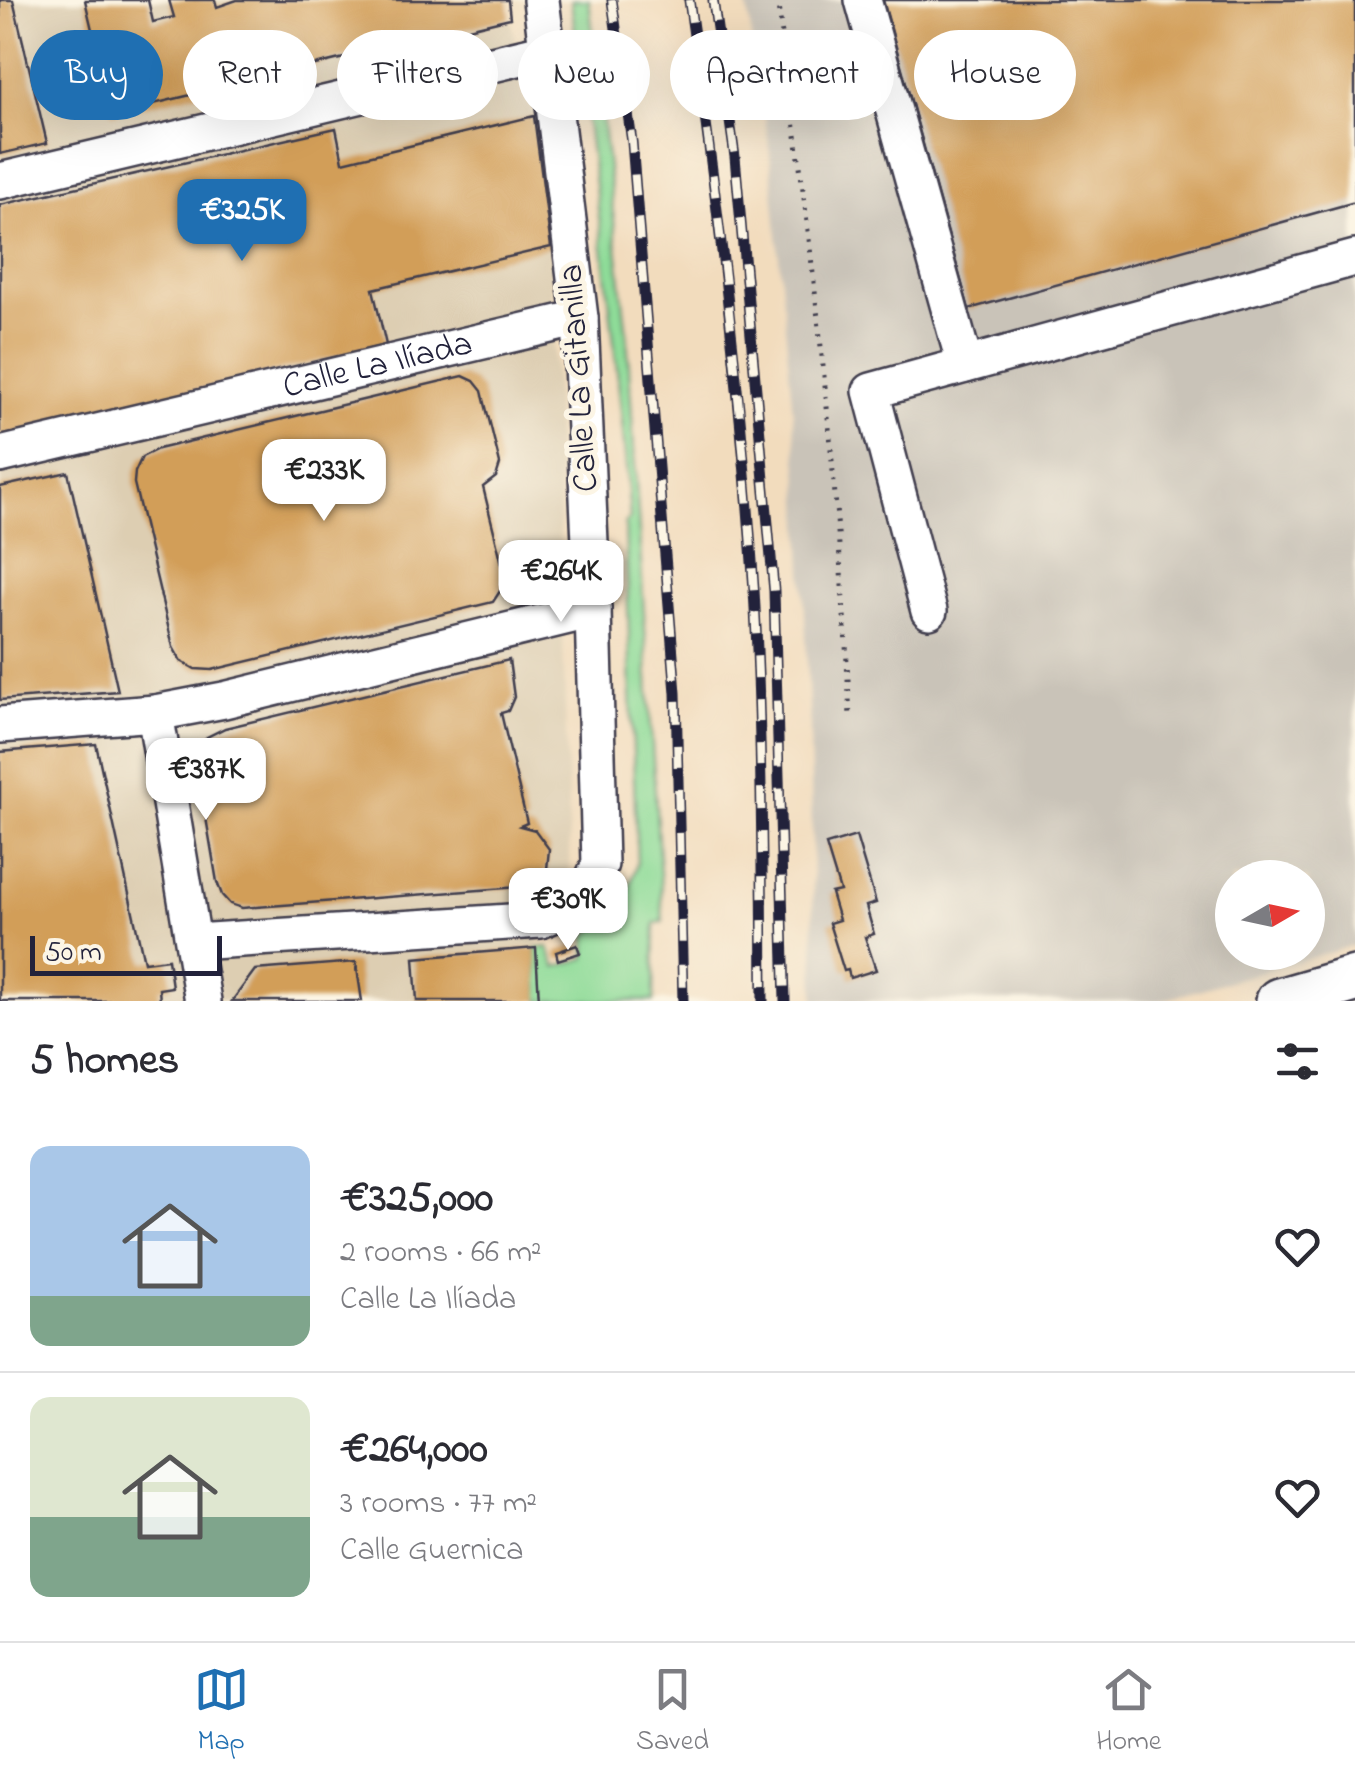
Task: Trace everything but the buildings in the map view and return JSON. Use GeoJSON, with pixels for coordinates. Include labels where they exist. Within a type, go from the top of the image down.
{"type":"FeatureCollection","features":[{"type":"Feature","properties":{"kind":"main road"},"geometry":{"type":"LineString","coordinates":[[1279,1001],[1355,979]]}},
{"type":"Feature","properties":{"kind":"street","name":"Calle La Gitanilla"},"geometry":{"type":"LineString","coordinates":[[541,0],[545,30]]}},
{"type":"Feature","properties":{"kind":"street"},"geometry":{"type":"LineString","coordinates":[[863,0],[965,365]]}},
{"type":"Feature","properties":{"kind":"street"},"geometry":{"type":"LineString","coordinates":[[0,181],[518,58]]}},
{"type":"Feature","properties":{"kind":"street","name":"Calle La Gitanilla"},"geometry":{"type":"LineString","coordinates":[[194,942],[542,920],[582,902],[600,864],[580,318],[556,120]]}},
{"type":"Feature","properties":{"kind":"street"},"geometry":{"type":"LineString","coordinates":[[930,611],[871,391],[1355,258]]}},
{"type":"Feature","properties":{"kind":"street","name":"Calle La Ilíada"},"geometry":{"type":"LineString","coordinates":[[0,454],[580,318]]}},
{"type":"Feature","properties":{"kind":"street"},"geometry":{"type":"LineString","coordinates":[[0,725],[155,713],[224,700],[593,610]]}},
{"type":"Feature","properties":{"kind":"street"},"geometry":{"type":"LineString","coordinates":[[155,713],[203,1001]]}},
{"type":"Feature","properties":{"kind":"path"},"geometry":{"type":"LineString","coordinates":[[777,0],[802,182],[844,606],[850,717]]}},
{"type":"Feature","properties":{"kind":"shaded area"},"geometry":{"type":"Polygon","coordinates":[[[0,0],[508,0],[518,63],[518,120],[535,120],[551,247],[570,867],[536,948],[539,1001],[0,1001],[0,0]]]}},
{"type":"Feature","properties":{"kind":"shaded area"},"geometry":{"type":"Polygon","coordinates":[[[746,0],[1355,0],[1355,945],[1325,954],[1325,860],[1215,860],[1215,970],[1268,970],[1160,1001],[815,1001],[810,728],[799,481],[765,120],[894,120],[894,30],[751,30],[746,0]]]}},
{"type":"Feature","properties":{"kind":"green space"},"geometry":{"type":"Polygon","coordinates":[[[571,0],[589,0],[592,30],[575,30],[571,0]]]}},
{"type":"Feature","properties":{"kind":"green space"},"geometry":{"type":"Polygon","coordinates":[[[586,120],[603,120],[627,335],[663,922],[655,923],[654,1001],[539,1001],[536,948],[548,947],[556,967],[586,958],[587,934],[621,905],[637,863],[625,524],[630,518],[612,323],[586,120]]]}},
{"type":"Feature","properties":{"kind":"railway"},"geometry":{"type":"LineString","coordinates":[[612,0],[632,142],[676,693],[683,1001]]}},
{"type":"Feature","properties":{"kind":"railway"},"geometry":{"type":"LineString","coordinates":[[689,0],[727,295],[749,516],[759,693],[763,1001]]}},
{"type":"Feature","properties":{"kind":"railway"},"geometry":{"type":"LineString","coordinates":[[713,0],[735,157],[774,591],[785,1001]]}}]}
